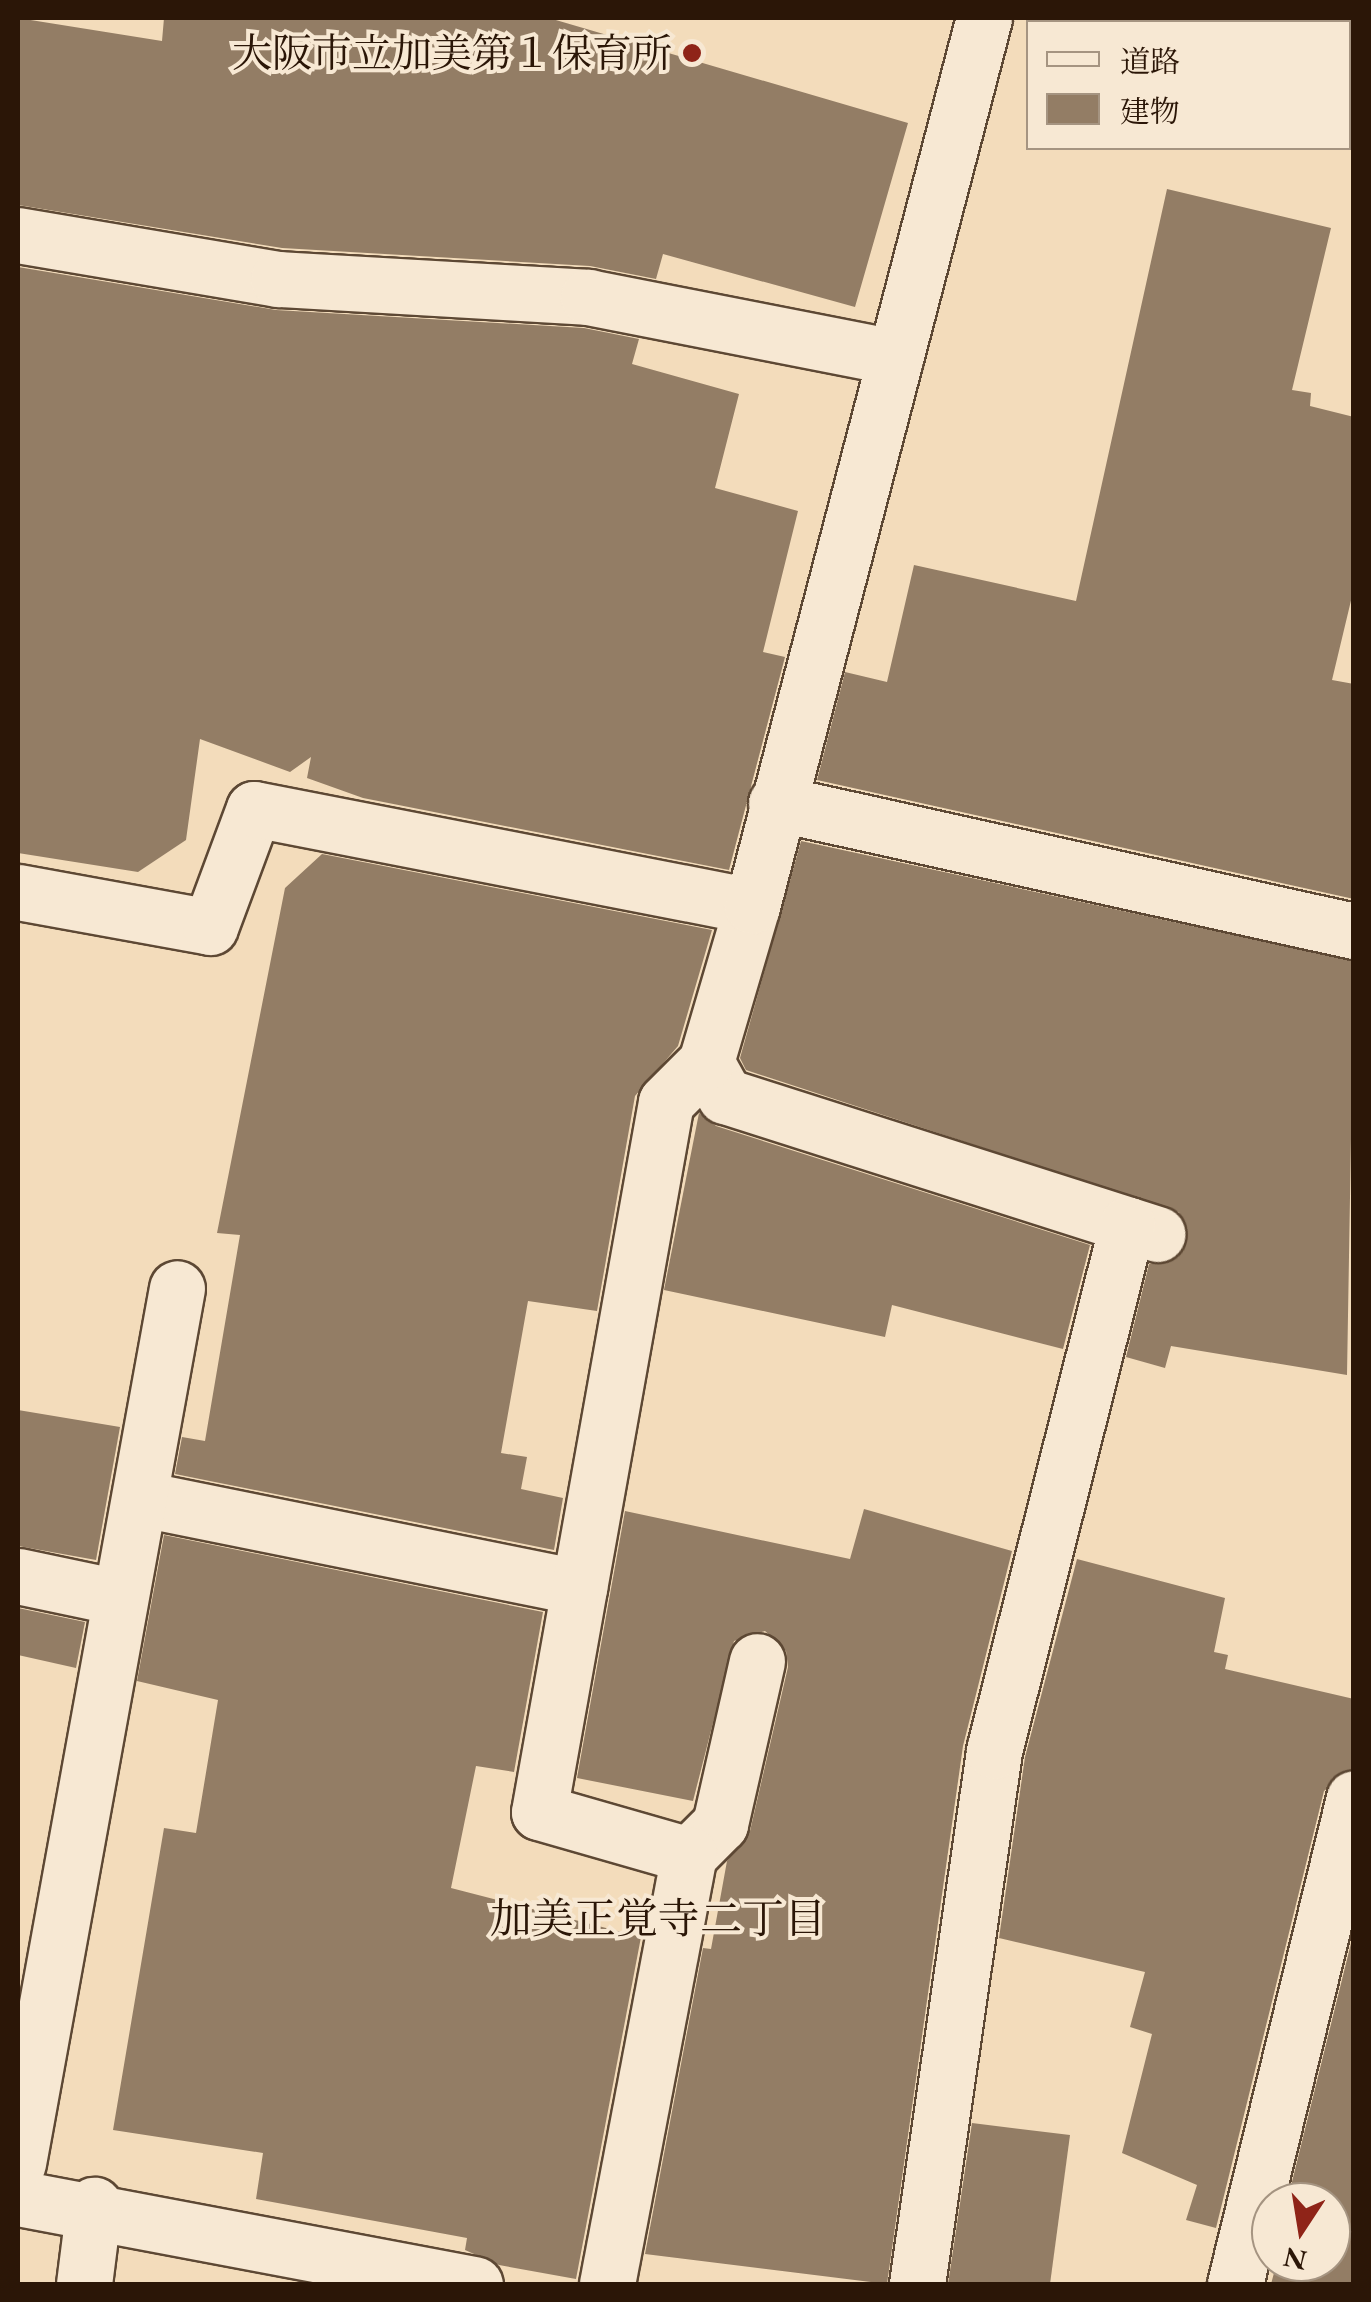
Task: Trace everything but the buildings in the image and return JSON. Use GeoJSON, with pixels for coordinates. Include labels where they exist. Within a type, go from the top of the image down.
{"type":"FeatureCollection","features":[{"type":"Feature","properties":{"kind":"street"},"geometry":{"type":"LineString","coordinates":[[689,1855],[539,1812],[666,1102],[706,1062],[752,906],[984,18]]}},
{"type":"Feature","properties":{"kind":"street"},"geometry":{"type":"LineString","coordinates":[[18,235],[278,279],[588,297],[894,357]]}},
{"type":"Feature","properties":{"kind":"street"},"geometry":{"type":"LineString","coordinates":[[776,803],[1354,931]]}},
{"type":"Feature","properties":{"kind":"street"},"geometry":{"type":"LineString","coordinates":[[18,892],[210,926],[254,809],[752,906]]}},
{"type":"Feature","properties":{"kind":"street"},"geometry":{"type":"LineString","coordinates":[[706,1062],[724,1096],[1142,1230],[994,1751],[918,2284]]}},
{"type":"Feature","properties":{"kind":"street"},"geometry":{"type":"LineString","coordinates":[[18,2163],[118,1597],[142,1500],[177,1288]]}},
{"type":"Feature","properties":{"kind":"street"},"geometry":{"type":"LineString","coordinates":[[142,1500],[579,1587]]}},
{"type":"Feature","properties":{"kind":"street"},"geometry":{"type":"LineString","coordinates":[[18,1576],[118,1597]]}},
{"type":"Feature","properties":{"kind":"street"},"geometry":{"type":"LineString","coordinates":[[607,2284],[689,1855],[720,1824],[757,1661]]}},
{"type":"Feature","properties":{"kind":"street"},"geometry":{"type":"LineString","coordinates":[[1235,2284],[1347,1880],[1354,1798]]}},
{"type":"Feature","properties":{"kind":"street"},"geometry":{"type":"LineString","coordinates":[[18,2198],[94,2205],[475,2284]]}},
{"type":"Feature","properties":{"kind":"street"},"geometry":{"type":"LineString","coordinates":[[84,2284],[94,2205]]}},
{"type":"Feature","properties":{"kind":"place","name":"大阪市立加美第１保育所"},"geometry":{"type":"Point","coordinates":[692,53]}},
{"type":"Feature","properties":{"kind":"district","name":"加美正覚寺二丁目"},"geometry":{"type":"Point","coordinates":[658,1919]}}]}
